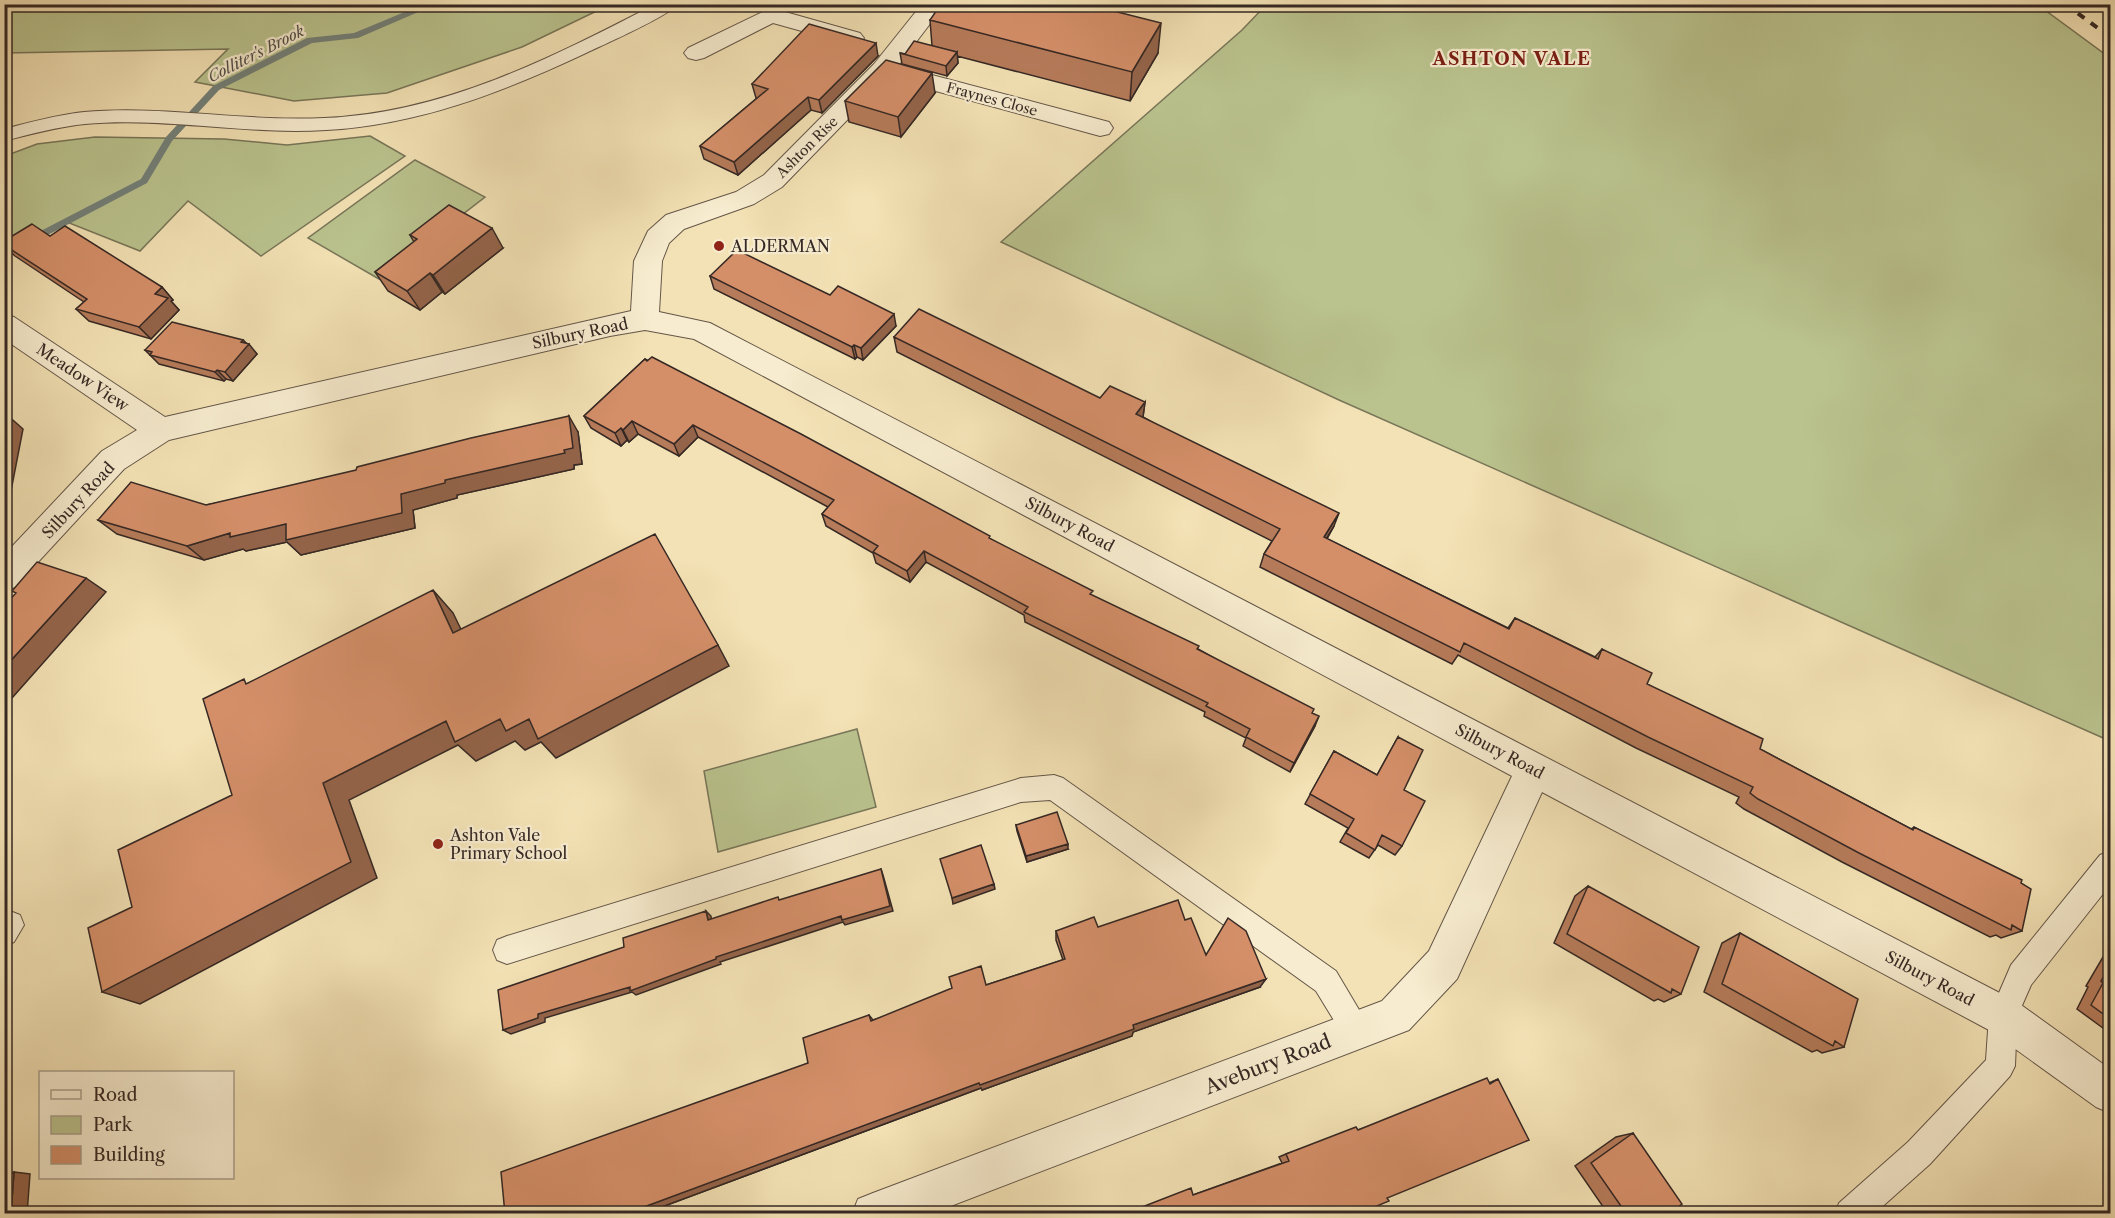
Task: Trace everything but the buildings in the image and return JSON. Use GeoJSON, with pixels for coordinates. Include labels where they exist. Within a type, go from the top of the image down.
{"type":"FeatureCollection","features":[{"type":"Feature","properties":{"kind":"street","name":"Ashton Rise"},"geometry":{"type":"LineString","coordinates":[[645,320],[648,261],[658,238],[675,222],[745,198],[773,181],[890,60],[934,4]]}},
{"type":"Feature","properties":{"kind":"street","name":"Fraynes Close"},"geometry":{"type":"LineString","coordinates":[[696,53],[771,15],[890,60],[1100,128]]}},
{"type":"Feature","properties":{"kind":"street","name":"Silbury Road"},"geometry":{"type":"LineString","coordinates":[[4,577],[113,460],[161,430],[610,325],[645,320],[700,330],[2003,1016],[2110,1094]]}},
{"type":"Feature","properties":{"kind":"street","name":"Meadow View"},"geometry":{"type":"LineString","coordinates":[[4,324],[161,430]]}},
{"type":"Feature","properties":{"kind":"street","name":"Avebury Road"},"geometry":{"type":"LineString","coordinates":[[873,1214],[1395,1016],[1443,965],[1534,769]]}},
{"type":"Feature","properties":{"kind":"lane"},"geometry":{"type":"LineString","coordinates":[[4,135],[69,118],[124,116],[241,122],[324,124],[360,122],[440,106],[542,69],[670,4]]}},
{"type":"Feature","properties":{"kind":"lane"},"geometry":{"type":"LineString","coordinates":[[507,950],[1021,790],[1054,788],[1326,981],[1356,1030]]}},
{"type":"Feature","properties":{"kind":"lane"},"geometry":{"type":"LineString","coordinates":[[1850,1214],[1919,1153],[2000,1066],[2003,1016],[2021,975],[2110,864]]}},
{"type":"Feature","properties":{"kind":"green space"},"geometry":{"type":"Polygon","coordinates":[[[1267,4],[2038,5],[2110,58],[2110,741],[1339,400],[1001,242],[1242,30],[1267,4]]]}},
{"type":"Feature","properties":{"kind":"green space"},"geometry":{"type":"Polygon","coordinates":[[[4,5],[609,5],[522,47],[387,93],[294,101],[195,82],[228,49],[5,53],[4,5]]]}},
{"type":"Feature","properties":{"kind":"green space"},"geometry":{"type":"Polygon","coordinates":[[[370,136],[405,156],[261,256],[188,201],[140,251],[67,222],[5,252],[5,156],[37,144],[95,137],[224,139],[287,145],[370,136]]]}},
{"type":"Feature","properties":{"kind":"green space"},"geometry":{"type":"Polygon","coordinates":[[[415,160],[485,197],[379,279],[308,238],[415,160]]]}},
{"type":"Feature","properties":{"kind":"green space"},"geometry":{"type":"Polygon","coordinates":[[[857,729],[876,807],[718,852],[704,771],[857,729]]]}},
{"type":"Feature","properties":{"kind":"waterway","name":"Colliter's Brook"},"geometry":{"type":"LineString","coordinates":[[4,255],[144,181],[169,139],[216,88],[310,40],[355,36],[433,4]]}},
{"type":"Feature","properties":{"kind":"railway"},"geometry":{"type":"LineString","coordinates":[[2065,4],[2110,37]]}},
{"type":"Feature","properties":{"kind":"place","name":"ALDERMAN"},"geometry":{"type":"Point","coordinates":[719,246]}},
{"type":"Feature","properties":{"kind":"place","name":"Ashton Vale Primary School"},"geometry":{"type":"Point","coordinates":[438,844]}},
{"type":"Feature","properties":{"kind":"district","name":"ASHTON VALE"},"geometry":{"type":"Point","coordinates":[1512,59]}}]}
